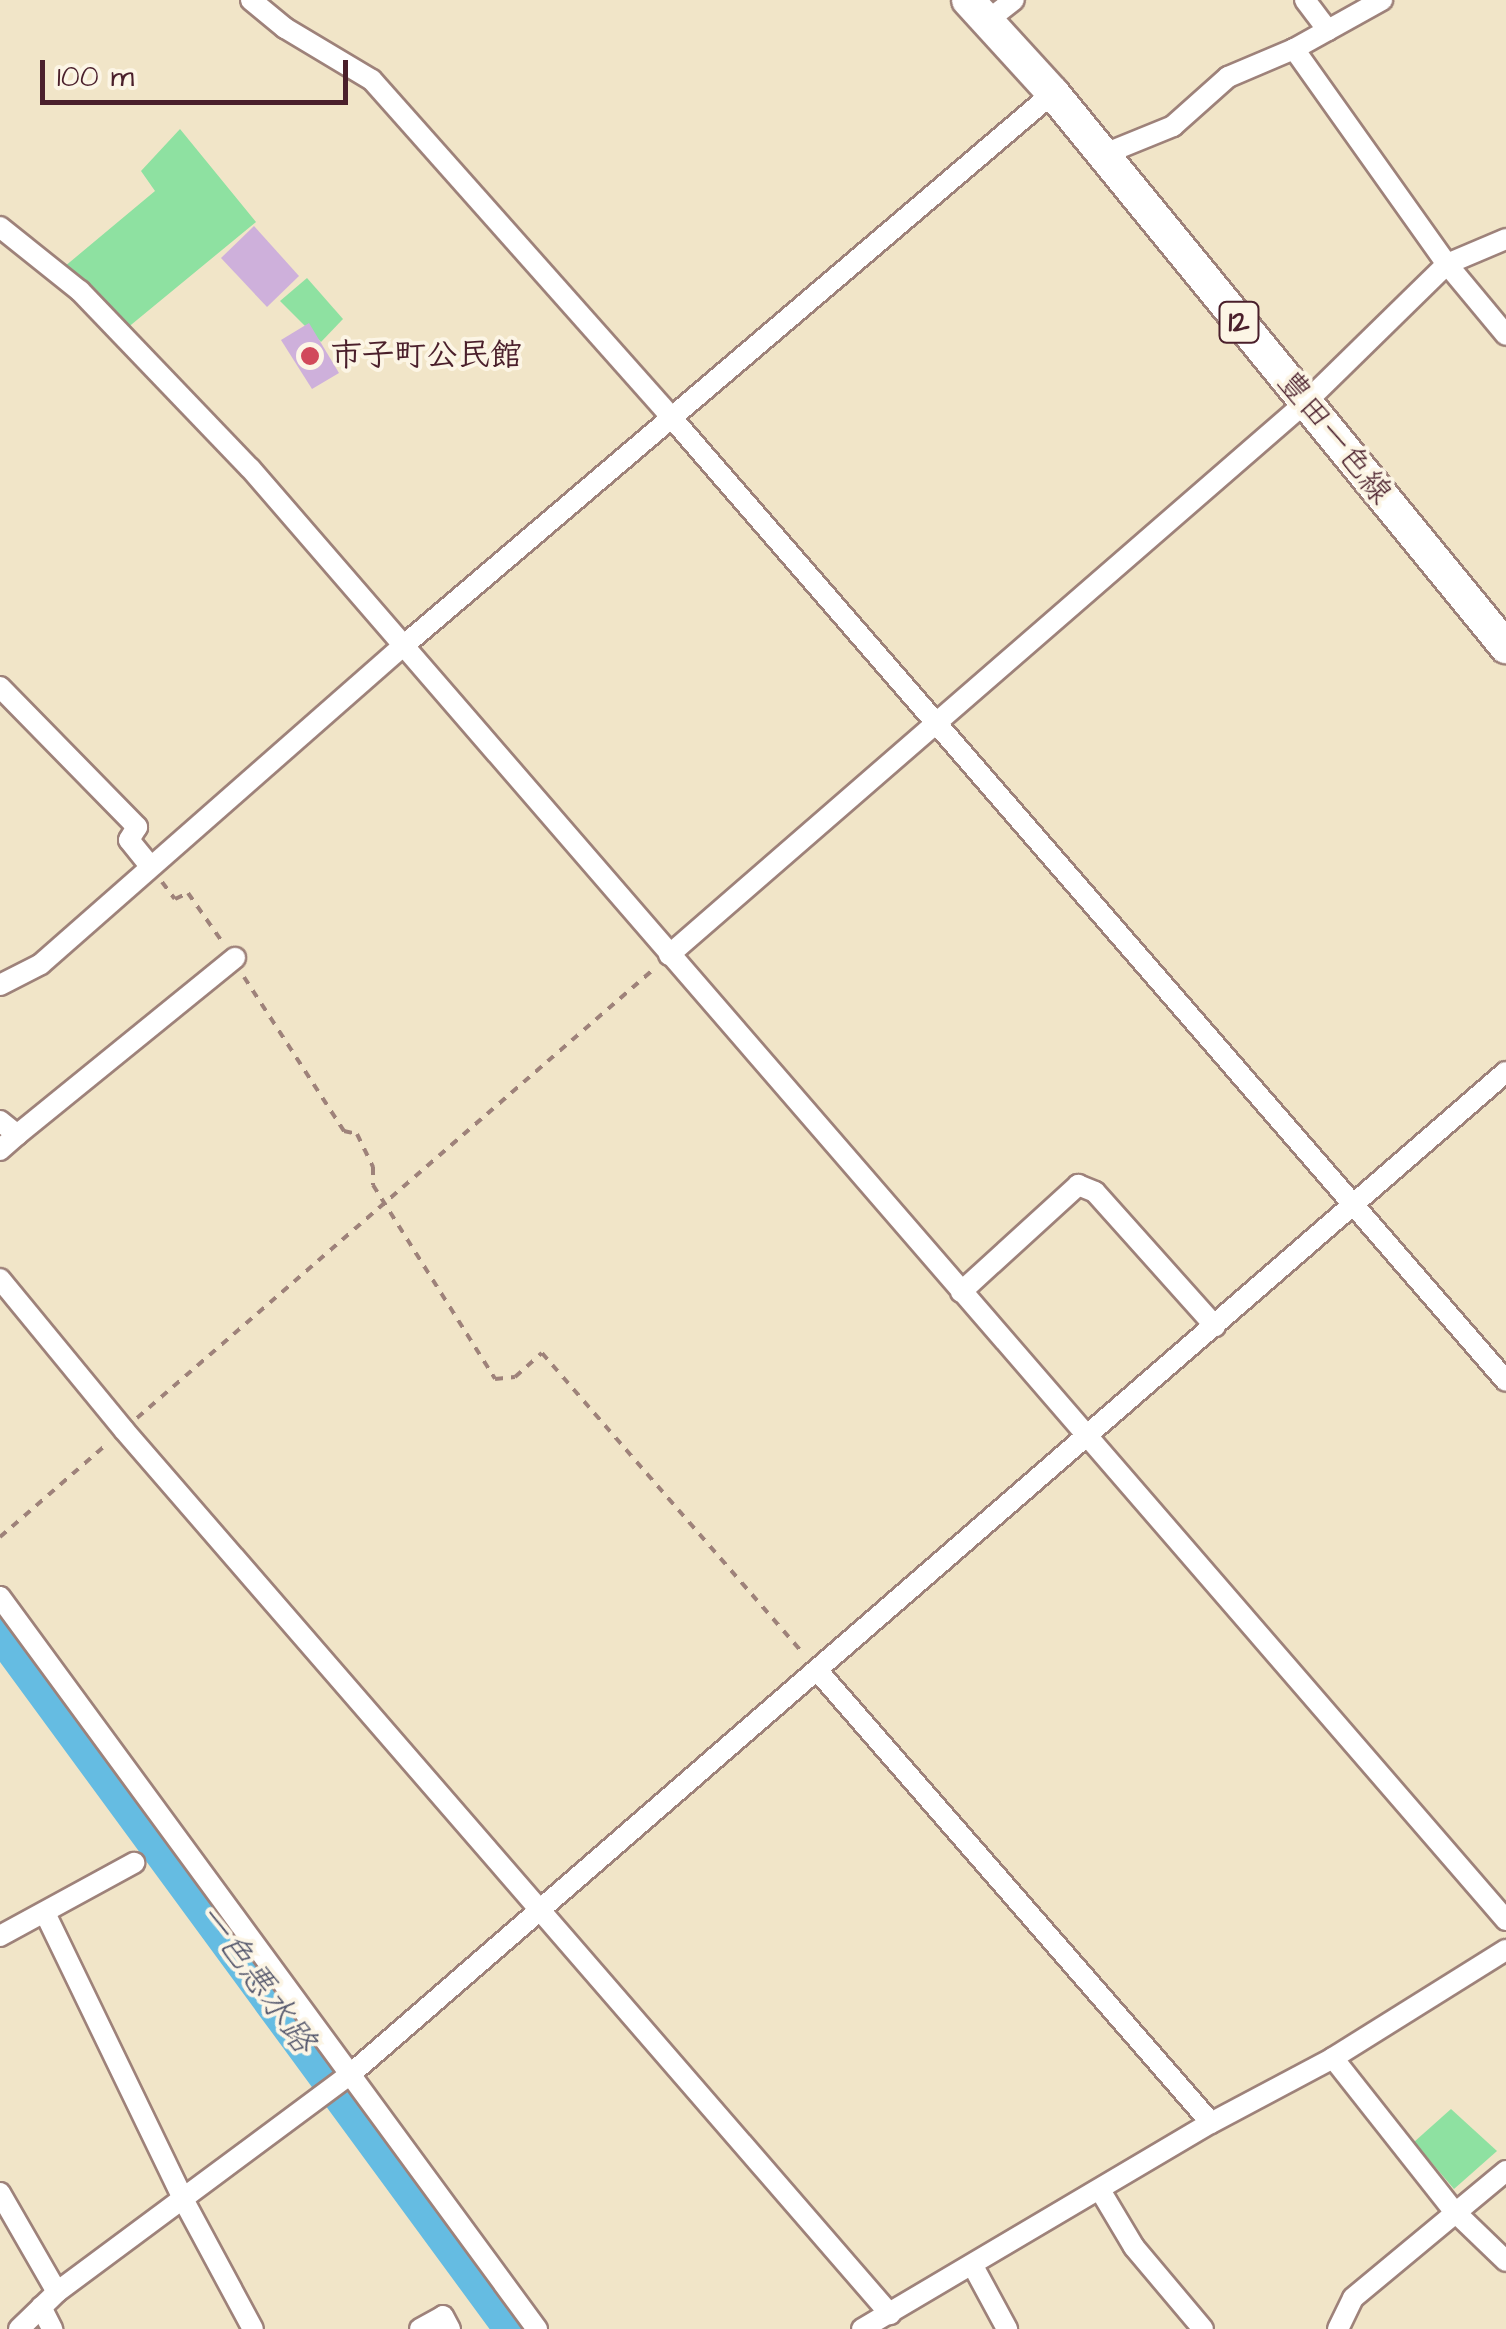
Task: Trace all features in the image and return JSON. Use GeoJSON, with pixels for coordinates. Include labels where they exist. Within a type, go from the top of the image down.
{"type":"FeatureCollection","features":[{"type":"Feature","properties":{"kind":"main road","name":"豊田一色線"},"geometry":{"type":"LineString","coordinates":[[978,10],[1053,94],[1506,647]]}},
{"type":"Feature","properties":{"kind":"street"},"geometry":{"type":"LineString","coordinates":[[252,0],[285,28],[372,80],[671,417],[1506,1381]]}},
{"type":"Feature","properties":{"kind":"street"},"geometry":{"type":"LineString","coordinates":[[978,10],[1014,0]]}},
{"type":"Feature","properties":{"kind":"street"},"geometry":{"type":"LineString","coordinates":[[1305,0],[1328,30]]}},
{"type":"Feature","properties":{"kind":"street"},"geometry":{"type":"LineString","coordinates":[[1102,155],[1173,126],[1228,77],[1294,49],[1382,0]]}},
{"type":"Feature","properties":{"kind":"street"},"geometry":{"type":"LineString","coordinates":[[1294,49],[1446,264],[1506,335]]}},
{"type":"Feature","properties":{"kind":"street"},"geometry":{"type":"LineString","coordinates":[[0,985],[41,964],[402,647],[1053,94]]}},
{"type":"Feature","properties":{"kind":"street"},"geometry":{"type":"LineString","coordinates":[[0,226],[80,291],[250,468],[1506,1920]]}},
{"type":"Feature","properties":{"kind":"street"},"geometry":{"type":"LineString","coordinates":[[669,956],[1305,402],[1446,264],[1506,239]]}},
{"type":"Feature","properties":{"kind":"street"},"geometry":{"type":"LineString","coordinates":[[0,687],[138,827],[129,840],[150,866]]}},
{"type":"Feature","properties":{"kind":"street"},"geometry":{"type":"LineString","coordinates":[[0,1150],[235,958]]}},
{"type":"Feature","properties":{"kind":"street"},"geometry":{"type":"LineString","coordinates":[[19,2329],[57,2292],[352,2072],[1506,1072]]}},
{"type":"Feature","properties":{"kind":"street"},"geometry":{"type":"LineString","coordinates":[[0,1120],[17,1135]]}},
{"type":"Feature","properties":{"kind":"street"},"geometry":{"type":"LineString","coordinates":[[961,1292],[1078,1184],[1095,1192],[1215,1326]]}},
{"type":"Feature","properties":{"kind":"street"},"geometry":{"type":"LineString","coordinates":[[0,1279],[124,1430],[542,1907],[890,2314]]}},
{"type":"Feature","properties":{"kind":"street"},"geometry":{"type":"LineString","coordinates":[[0,1597],[352,2072],[536,2329]]}},
{"type":"Feature","properties":{"kind":"street"},"geometry":{"type":"LineString","coordinates":[[818,1670],[1211,2123]]}},
{"type":"Feature","properties":{"kind":"street"},"geometry":{"type":"LineString","coordinates":[[0,1936],[134,1863]]}},
{"type":"Feature","properties":{"kind":"street"},"geometry":{"type":"LineString","coordinates":[[45,1912],[184,2201],[253,2329]]}},
{"type":"Feature","properties":{"kind":"street"},"geometry":{"type":"LineString","coordinates":[[862,2329],[1211,2123],[1333,2058],[1506,1950]]}},
{"type":"Feature","properties":{"kind":"street"},"geometry":{"type":"LineString","coordinates":[[1333,2058],[1454,2211],[1506,2261]]}},
{"type":"Feature","properties":{"kind":"street"},"geometry":{"type":"LineString","coordinates":[[1338,2329],[1353,2298],[1506,2171]]}},
{"type":"Feature","properties":{"kind":"street"},"geometry":{"type":"LineString","coordinates":[[1100,2190],[1134,2247],[1203,2329]]}},
{"type":"Feature","properties":{"kind":"street"},"geometry":{"type":"LineString","coordinates":[[0,2193],[57,2292]]}},
{"type":"Feature","properties":{"kind":"street"},"geometry":{"type":"LineString","coordinates":[[973,2266],[1007,2329]]}},
{"type":"Feature","properties":{"kind":"street"},"geometry":{"type":"LineString","coordinates":[[41,2307],[52,2329]]}},
{"type":"Feature","properties":{"kind":"street"},"geometry":{"type":"LineString","coordinates":[[420,2329],[443,2316],[450,2329]]}},
{"type":"Feature","properties":{"kind":"path"},"geometry":{"type":"LineString","coordinates":[[150,866],[175,899],[188,893],[235,958],[344,1131],[357,1134],[373,1167],[372,1186],[387,1203],[495,1379],[514,1377],[542,1353],[550,1360],[818,1670]]}},
{"type":"Feature","properties":{"kind":"path"},"geometry":{"type":"LineString","coordinates":[[0,1538],[669,956]]}},
{"type":"Feature","properties":{"kind":"green space"},"geometry":{"type":"Polygon","coordinates":[[[180,129],[256,222],[126,329],[64,267],[155,191],[141,171],[180,129]]]}},
{"type":"Feature","properties":{"kind":"green space"},"geometry":{"type":"Polygon","coordinates":[[[307,278],[343,319],[321,342],[280,301],[307,278]]]}},
{"type":"Feature","properties":{"kind":"green space"},"geometry":{"type":"Polygon","coordinates":[[[1451,2109],[1497,2151],[1454,2189],[1414,2142],[1451,2109]]]}},
{"type":"Feature","properties":{"kind":"building"},"geometry":{"type":"Polygon","coordinates":[[[254,226],[299,276],[267,307],[221,258],[254,226]]]}},
{"type":"Feature","properties":{"kind":"building","name":"市子町公民館"},"geometry":{"type":"Polygon","coordinates":[[[309,323],[339,373],[312,389],[281,340],[309,323]]]}},
{"type":"Feature","properties":{"kind":"waterway","name":"一色悪水路"},"geometry":{"type":"LineString","coordinates":[[0,1630],[513,2329]]}},
{"type":"Feature","properties":{"kind":"place","name":"市子町公民館"},"geometry":{"type":"Point","coordinates":[310,356]}}]}
